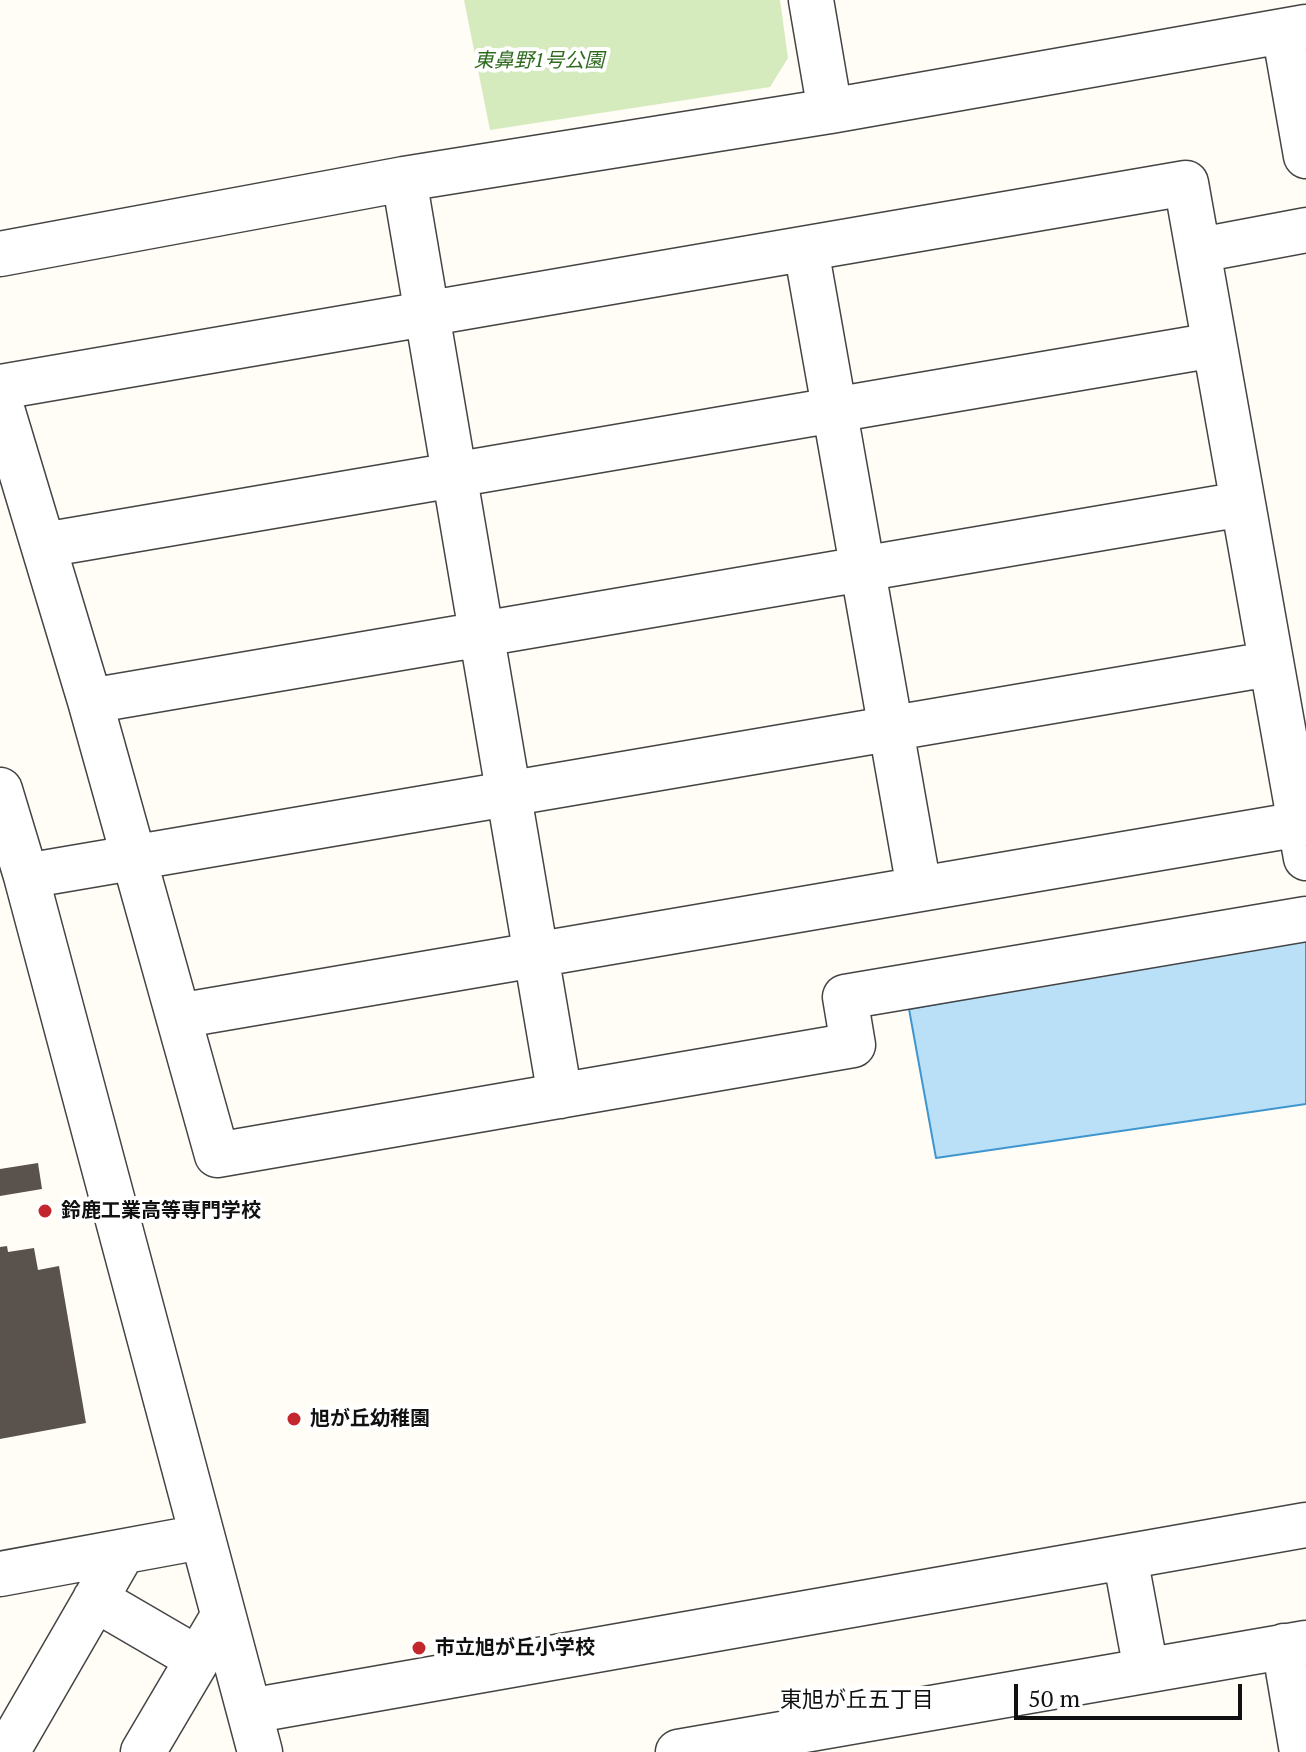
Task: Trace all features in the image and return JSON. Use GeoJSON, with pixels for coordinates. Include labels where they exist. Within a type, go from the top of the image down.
{"type":"FeatureCollection","features":[{"type":"Feature","properties":{"kind":"street"},"geometry":{"type":"LineString","coordinates":[[811,0],[830,111]]}},
{"type":"Feature","properties":{"kind":"street"},"geometry":{"type":"LineString","coordinates":[[0,254],[404,179],[830,111],[1295,29],[1306,156]]}},
{"type":"Feature","properties":{"kind":"street"},"geometry":{"type":"LineString","coordinates":[[404,179],[560,1096]]}},
{"type":"Feature","properties":{"kind":"street"},"geometry":{"type":"LineString","coordinates":[[0,387],[1186,183],[1200,250],[1269,664],[1303,841],[919,888],[536,957],[178,1016]]}},
{"type":"Feature","properties":{"kind":"street"},"geometry":{"type":"LineString","coordinates":[[1200,250],[1306,230]]}},
{"type":"Feature","properties":{"kind":"street"},"geometry":{"type":"LineString","coordinates":[[806,249],[865,568],[919,888]]}},
{"type":"Feature","properties":{"kind":"street"},"geometry":{"type":"LineString","coordinates":[[44,545],[1214,345]]}},
{"type":"Feature","properties":{"kind":"street"},"geometry":{"type":"LineString","coordinates":[[0,402],[90,701],[217,1155],[853,1045],[845,997],[1306,919]]}},
{"type":"Feature","properties":{"kind":"street"},"geometry":{"type":"LineString","coordinates":[[90,701],[1242,504]]}},
{"type":"Feature","properties":{"kind":"street"},"geometry":{"type":"LineString","coordinates":[[26,876],[1269,664]]}},
{"type":"Feature","properties":{"kind":"street"},"geometry":{"type":"LineString","coordinates":[[0,790],[26,876],[222,1618],[255,1731]]}},
{"type":"Feature","properties":{"kind":"street"},"geometry":{"type":"LineString","coordinates":[[230,1752],[255,1731],[1125,1557],[1306,1525]]}},
{"type":"Feature","properties":{"kind":"street"},"geometry":{"type":"LineString","coordinates":[[0,1574],[201,1537]]}},
{"type":"Feature","properties":{"kind":"street"},"geometry":{"type":"LineString","coordinates":[[7,1752],[122,1553]]}},
{"type":"Feature","properties":{"kind":"street"},"geometry":{"type":"LineString","coordinates":[[1125,1557],[1146,1670]]}},
{"type":"Feature","properties":{"kind":"street"},"geometry":{"type":"LineString","coordinates":[[95,1599],[198,1659]]}},
{"type":"Feature","properties":{"kind":"street"},"geometry":{"type":"LineString","coordinates":[[143,1752],[222,1618]]}},
{"type":"Feature","properties":{"kind":"street"},"geometry":{"type":"LineString","coordinates":[[678,1752],[839,1738],[1146,1670],[1295,1645],[1302,1752]]}},
{"type":"Feature","properties":{"kind":"green space","name":"東鼻野1号公園"},"geometry":{"type":"Polygon","coordinates":[[[464,0],[780,0],[788,58],[770,87],[490,130],[464,0]]]}},
{"type":"Feature","properties":{"kind":"water"},"geometry":{"type":"Polygon","coordinates":[[[1306,938],[1306,1104],[936,1158],[909,1009],[1306,938]]]}},
{"type":"Feature","properties":{"kind":"building"},"geometry":{"type":"Polygon","coordinates":[[[38,1163],[42,1189],[0,1196],[0,1169],[38,1163]]]}},
{"type":"Feature","properties":{"kind":"building"},"geometry":{"type":"Polygon","coordinates":[[[7,1246],[8,1252],[34,1248],[38,1270],[59,1266],[86,1423],[0,1439],[0,1247],[7,1246]]]}},
{"type":"Feature","properties":{"kind":"place","name":"鈴鹿工業高等専門学校"},"geometry":{"type":"Point","coordinates":[45,1211]}},
{"type":"Feature","properties":{"kind":"place","name":"旭が丘幼稚園"},"geometry":{"type":"Point","coordinates":[294,1419]}},
{"type":"Feature","properties":{"kind":"place","name":"市立旭が丘小学校"},"geometry":{"type":"Point","coordinates":[419,1648]}},
{"type":"Feature","properties":{"kind":"district","name":"東旭が丘五丁目"},"geometry":{"type":"Point","coordinates":[857,1701]}}]}
